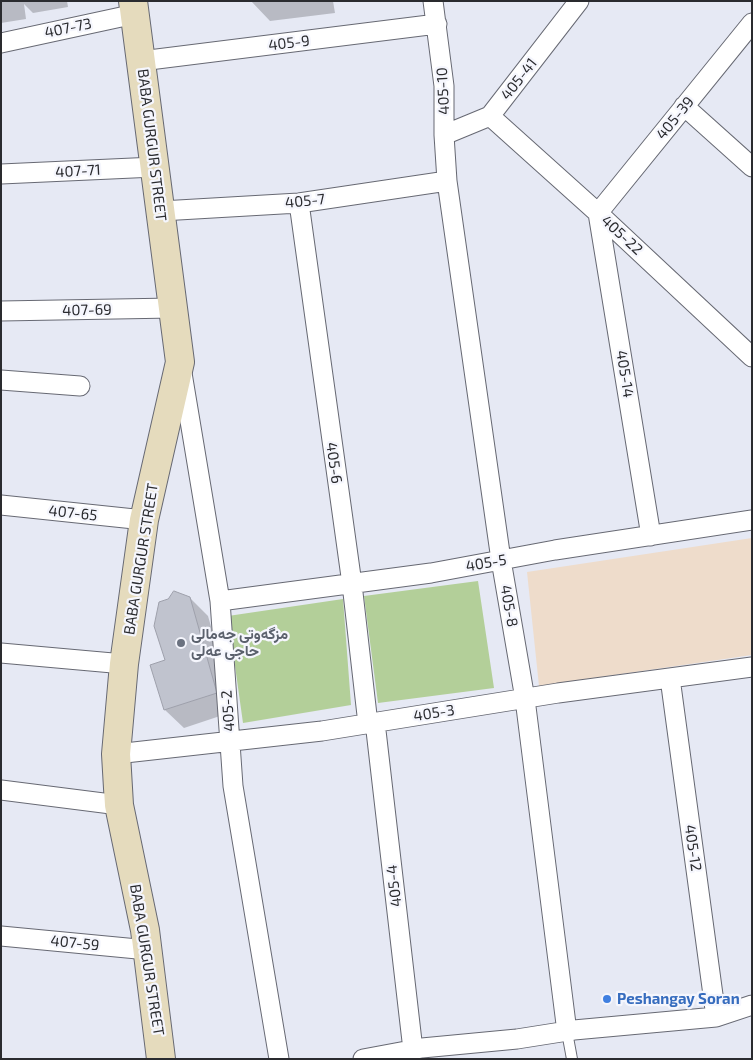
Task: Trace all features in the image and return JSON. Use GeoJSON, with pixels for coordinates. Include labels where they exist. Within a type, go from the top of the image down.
{"type":"FeatureCollection","features":[{"type":"Feature","properties":{"kind":"street","name":"405-10"},"geometry":{"type":"LineString","coordinates":[[433,1],[444,86],[444,135],[447,181]]}},
{"type":"Feature","properties":{"kind":"street","name":"405-41"},"geometry":{"type":"LineString","coordinates":[[444,135],[490,116],[579,1]]}},
{"type":"Feature","properties":{"kind":"street","name":"407-73"},"geometry":{"type":"LineString","coordinates":[[1,43],[134,7]]}},
{"type":"Feature","properties":{"kind":"street","name":"BABA GURGUR STREET"},"geometry":{"type":"LineString","coordinates":[[134,7],[180,362],[144,520],[124,664],[116,754],[119,805],[148,950],[161,1059]]}},
{"type":"Feature","properties":{"kind":"street","name":"405-39"},"geometry":{"type":"LineString","coordinates":[[598,213],[752,23]]}},
{"type":"Feature","properties":{"kind":"street","name":"405-9"},"geometry":{"type":"LineString","coordinates":[[141,61],[437,24]]}},
{"type":"Feature","properties":{"kind":"street"},"geometry":{"type":"LineString","coordinates":[[684,106],[752,167]]}},
{"type":"Feature","properties":{"kind":"street","name":"405-22"},"geometry":{"type":"LineString","coordinates":[[490,116],[598,213],[752,357]]}},
{"type":"Feature","properties":{"kind":"street","name":"407-71"},"geometry":{"type":"LineString","coordinates":[[1,174],[155,167]]}},
{"type":"Feature","properties":{"kind":"street","name":"405-7"},"geometry":{"type":"LineString","coordinates":[[161,211],[299,203],[447,181]]}},
{"type":"Feature","properties":{"kind":"street","name":"405-8"},"geometry":{"type":"LineString","coordinates":[[447,181],[501,560],[525,699],[567,1032]]}},
{"type":"Feature","properties":{"kind":"street","name":"405-6"},"geometry":{"type":"LineString","coordinates":[[299,203],[372,723]]}},
{"type":"Feature","properties":{"kind":"street","name":"405-14"},"geometry":{"type":"LineString","coordinates":[[598,213],[651,536]]}},
{"type":"Feature","properties":{"kind":"street","name":"407-69"},"geometry":{"type":"LineString","coordinates":[[1,311],[172,308]]}},
{"type":"Feature","properties":{"kind":"street","name":"405-2"},"geometry":{"type":"LineString","coordinates":[[180,362],[220,601],[233,786],[279,1059]]}},
{"type":"Feature","properties":{"kind":"street"},"geometry":{"type":"LineString","coordinates":[[1,380],[80,386]]}},
{"type":"Feature","properties":{"kind":"street","name":"407-65"},"geometry":{"type":"LineString","coordinates":[[1,506],[144,520]]}},
{"type":"Feature","properties":{"kind":"street","name":"405-5"},"geometry":{"type":"LineString","coordinates":[[220,601],[431,573],[752,520]]}},
{"type":"Feature","properties":{"kind":"street"},"geometry":{"type":"LineString","coordinates":[[1,653],[124,664]]}},
{"type":"Feature","properties":{"kind":"street","name":"405-3"},"geometry":{"type":"LineString","coordinates":[[116,754],[231,742],[372,723],[752,667]]}},
{"type":"Feature","properties":{"kind":"street","name":"405-12"},"geometry":{"type":"LineString","coordinates":[[670,678],[716,1017]]}},
{"type":"Feature","properties":{"kind":"street","name":"405-4"},"geometry":{"type":"LineString","coordinates":[[372,723],[413,1050]]}},
{"type":"Feature","properties":{"kind":"street"},"geometry":{"type":"LineString","coordinates":[[1,790],[119,805]]}},
{"type":"Feature","properties":{"kind":"street","name":"407-59"},"geometry":{"type":"LineString","coordinates":[[1,936],[148,950]]}},
{"type":"Feature","properties":{"kind":"street"},"geometry":{"type":"LineString","coordinates":[[363,1059],[413,1050],[716,1017],[752,1006]]}},
{"type":"Feature","properties":{"kind":"lane"},"geometry":{"type":"LineString","coordinates":[[567,1032],[572,1059]]}},
{"type":"Feature","properties":{"kind":"shaded area"},"geometry":{"type":"Polygon","coordinates":[[[752,538],[752,655],[539,686],[527,572],[752,538]]]}},
{"type":"Feature","properties":{"kind":"green space"},"geometry":{"type":"Polygon","coordinates":[[[478,581],[494,688],[378,703],[364,596],[478,581]]]}},
{"type":"Feature","properties":{"kind":"green space"},"geometry":{"type":"Polygon","coordinates":[[[343,599],[351,705],[243,723],[228,616],[343,599]]]}},
{"type":"Feature","properties":{"kind":"building","name":"مزگەوتی جەمالی حاجی عەلی"},"geometry":{"type":"Polygon","coordinates":[[[174,591],[190,597],[217,693],[164,710],[150,665],[165,660],[154,626],[159,602],[168,599],[174,591]]]}},
{"type":"Feature","properties":{"kind":"place","name":"مزگەوتی جەمالی حاجی عەلی"},"geometry":{"type":"Point","coordinates":[181,643]}},
{"type":"Feature","properties":{"kind":"place","name":"Peshangay Soran"},"geometry":{"type":"Point","coordinates":[607,999]}}]}
